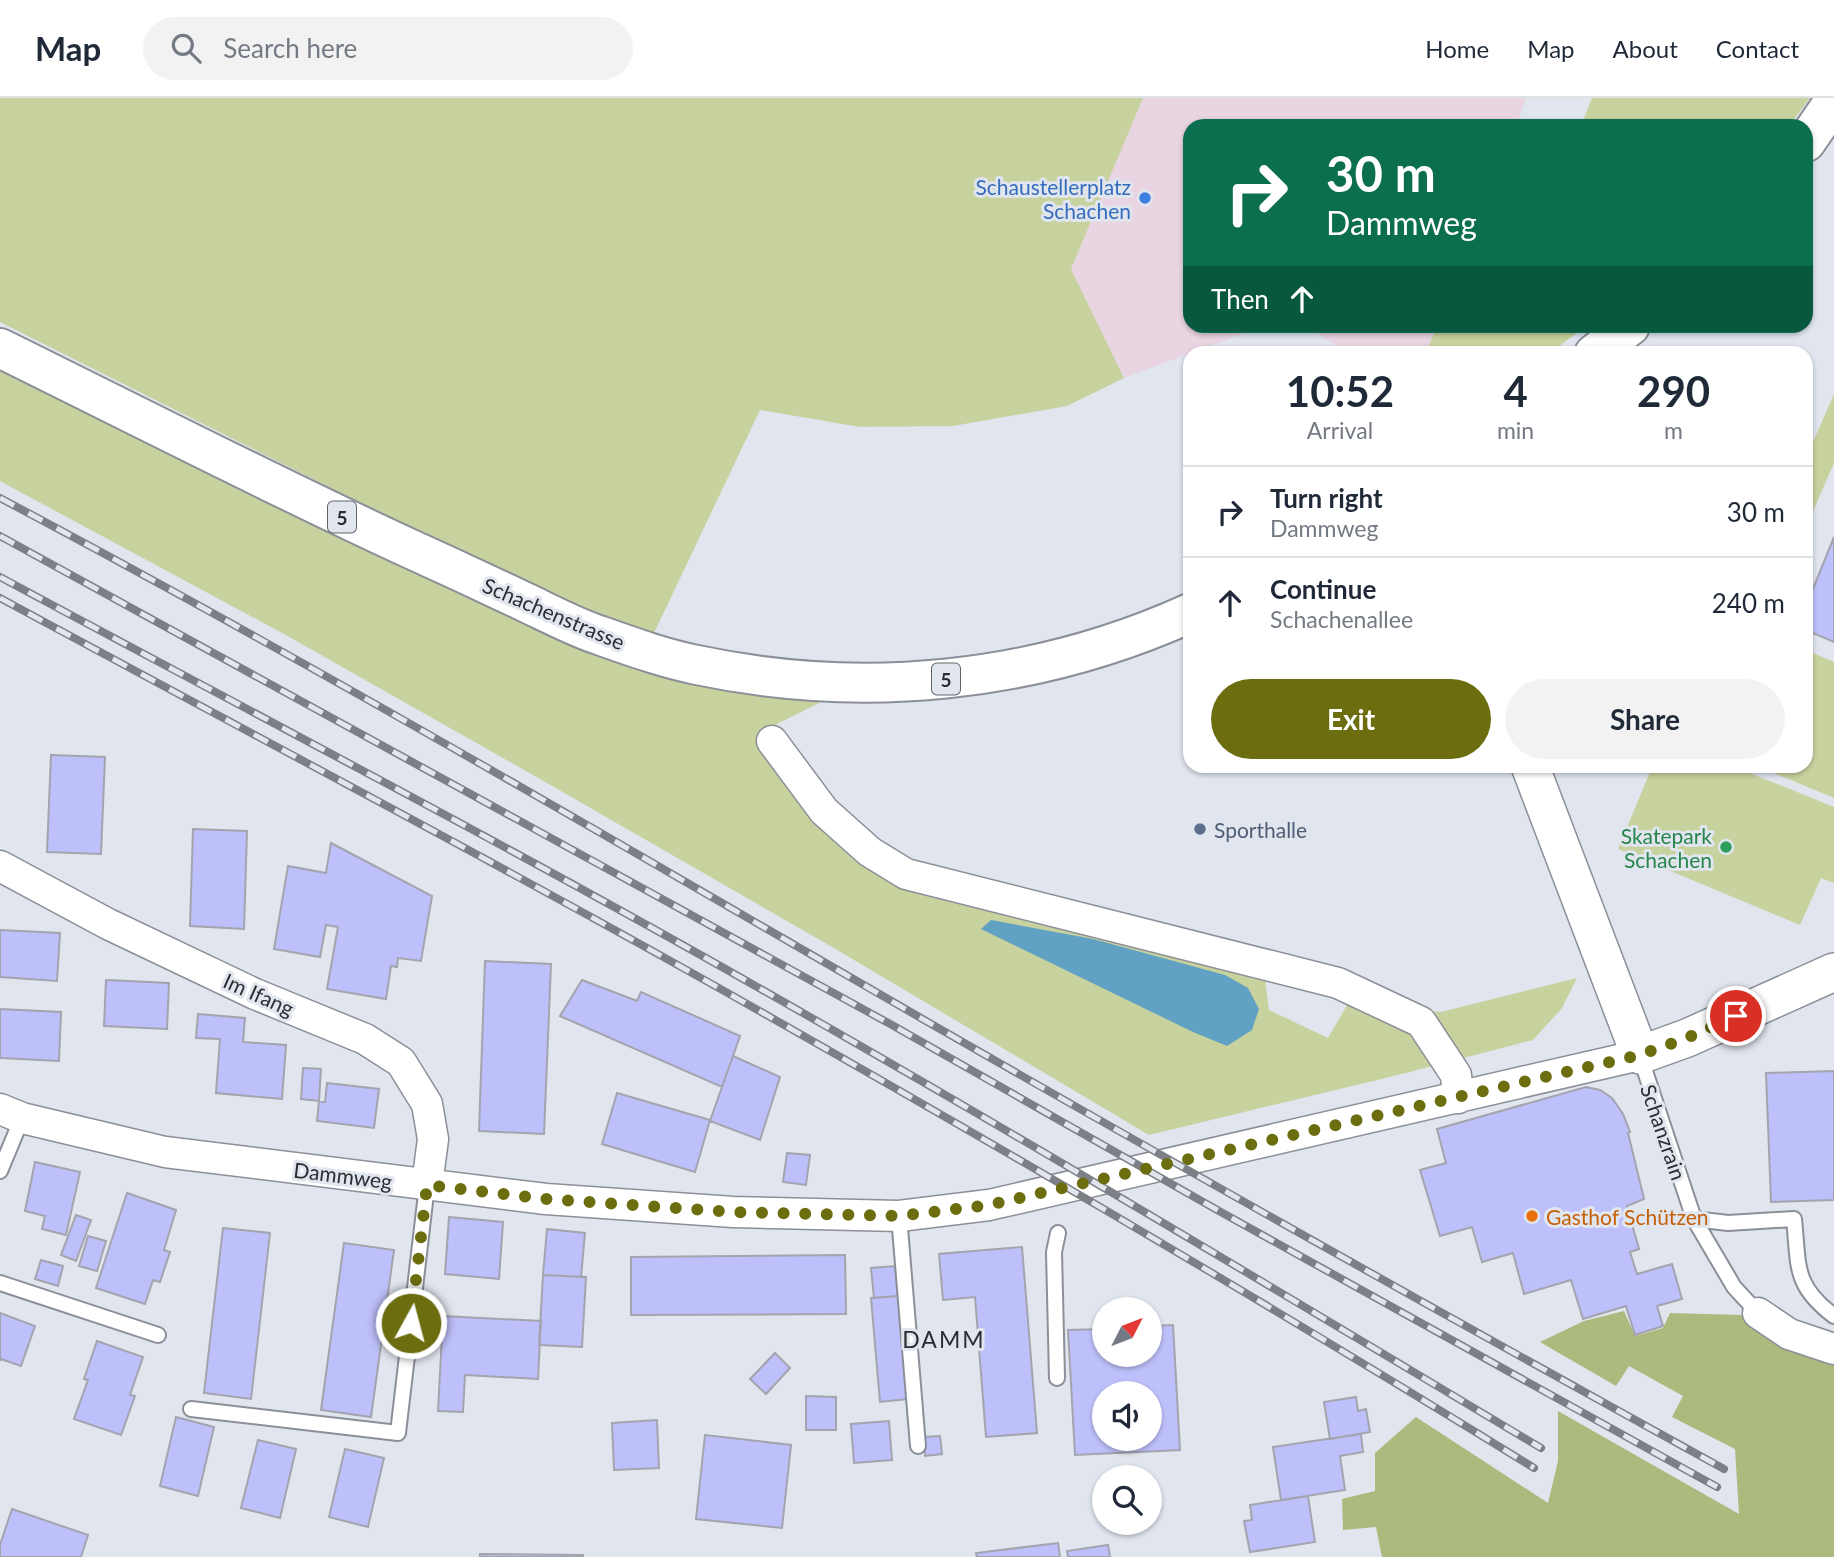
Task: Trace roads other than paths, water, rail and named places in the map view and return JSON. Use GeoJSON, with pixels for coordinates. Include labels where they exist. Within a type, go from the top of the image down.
{"type":"FeatureCollection","features":[{"type":"Feature","properties":{"kind":"main road"},"geometry":{"type":"LineString","coordinates":[[1813,132],[1834,101]]}},
{"type":"Feature","properties":{"kind":"main road"},"geometry":{"type":"LineString","coordinates":[[1604,346],[1621,333]]}},
{"type":"Feature","properties":{"kind":"main road","name":"Schachenstrasse"},"geometry":{"type":"LineString","coordinates":[[0,348],[313,503],[589,632],[694,664],[761,677],[824,683],[882,684],[938,680],[1025,667],[1076,654],[1183,616]]}},
{"type":"Feature","properties":{"kind":"street"},"geometry":{"type":"LineString","coordinates":[[772,741],[824,811],[870,852],[906,874],[1338,982],[1421,1022],[1456,1075],[1458,1098]]}},
{"type":"Feature","properties":{"kind":"street"},"geometry":{"type":"LineString","coordinates":[[1533,773],[1640,1055],[1687,1038],[1834,972]]}},
{"type":"Feature","properties":{"kind":"street","name":"Im Ifang"},"geometry":{"type":"LineString","coordinates":[[0,866],[108,924],[255,994],[365,1039],[401,1062],[427,1104],[433,1139],[427,1185]]}},
{"type":"Feature","properties":{"kind":"street","name":"Dammweg"},"geometry":{"type":"LineString","coordinates":[[11,1113],[165,1152],[546,1199],[733,1212],[899,1216],[989,1205],[1640,1055]]}},
{"type":"Feature","properties":{"kind":"street","name":"Schanzrain"},"geometry":{"type":"LineString","coordinates":[[1758,1313],[1789,1334],[1834,1349]]}},
{"type":"Feature","properties":{"kind":"lane","name":"Schanzrain"},"geometry":{"type":"LineString","coordinates":[[1640,1055],[1695,1219],[1734,1287],[1758,1313]]}},
{"type":"Feature","properties":{"kind":"lane"},"geometry":{"type":"LineString","coordinates":[[0,1171],[11,1113]]}},
{"type":"Feature","properties":{"kind":"lane"},"geometry":{"type":"LineString","coordinates":[[191,1409],[398,1433],[427,1185]]}},
{"type":"Feature","properties":{"kind":"lane"},"geometry":{"type":"LineString","coordinates":[[899,1216],[918,1446]]}},
{"type":"Feature","properties":{"kind":"lane"},"geometry":{"type":"LineString","coordinates":[[1695,1219],[1728,1223],[1794,1219],[1800,1277],[1814,1301],[1834,1316]]}},
{"type":"Feature","properties":{"kind":"lane"},"geometry":{"type":"LineString","coordinates":[[1057,1378],[1054,1252],[1058,1233]]}},
{"type":"Feature","properties":{"kind":"lane"},"geometry":{"type":"LineString","coordinates":[[0,1283],[158,1335]]}},
{"type":"Feature","properties":{"kind":"water"},"geometry":{"type":"Polygon","coordinates":[[[991,920],[1093,939],[1225,975],[1248,988],[1259,1009],[1252,1030],[1227,1046],[1193,1032],[981,929],[991,920]]]}},
{"type":"Feature","properties":{"kind":"railway"},"geometry":{"type":"LineString","coordinates":[[0,498],[350,690],[1125,1134],[1724,1469]]}},
{"type":"Feature","properties":{"kind":"railway"},"geometry":{"type":"LineString","coordinates":[[0,536],[892,1025],[1219,1211],[1717,1487]]}},
{"type":"Feature","properties":{"kind":"railway"},"geometry":{"type":"LineString","coordinates":[[0,577],[476,831],[759,988],[1053,1158],[1541,1448]]}},
{"type":"Feature","properties":{"kind":"railway"},"geometry":{"type":"LineString","coordinates":[[0,598],[478,855],[763,1013],[1151,1237],[1534,1468]]}},
{"type":"Feature","properties":{"kind":"place","name":"Schaustellerplatz Schachen"},"geometry":{"type":"Point","coordinates":[1145,198]}},
{"type":"Feature","properties":{"kind":"place","name":"Sporthalle"},"geometry":{"type":"Point","coordinates":[1200,829]}},
{"type":"Feature","properties":{"kind":"place","name":"Skatepark Schachen"},"geometry":{"type":"Point","coordinates":[1726,847]}},
{"type":"Feature","properties":{"kind":"place","name":"Gasthof Schützen"},"geometry":{"type":"Point","coordinates":[1532,1216]}},
{"type":"Feature","properties":{"kind":"district","name":"DAMM"},"geometry":{"type":"Point","coordinates":[944,1339]}}]}
